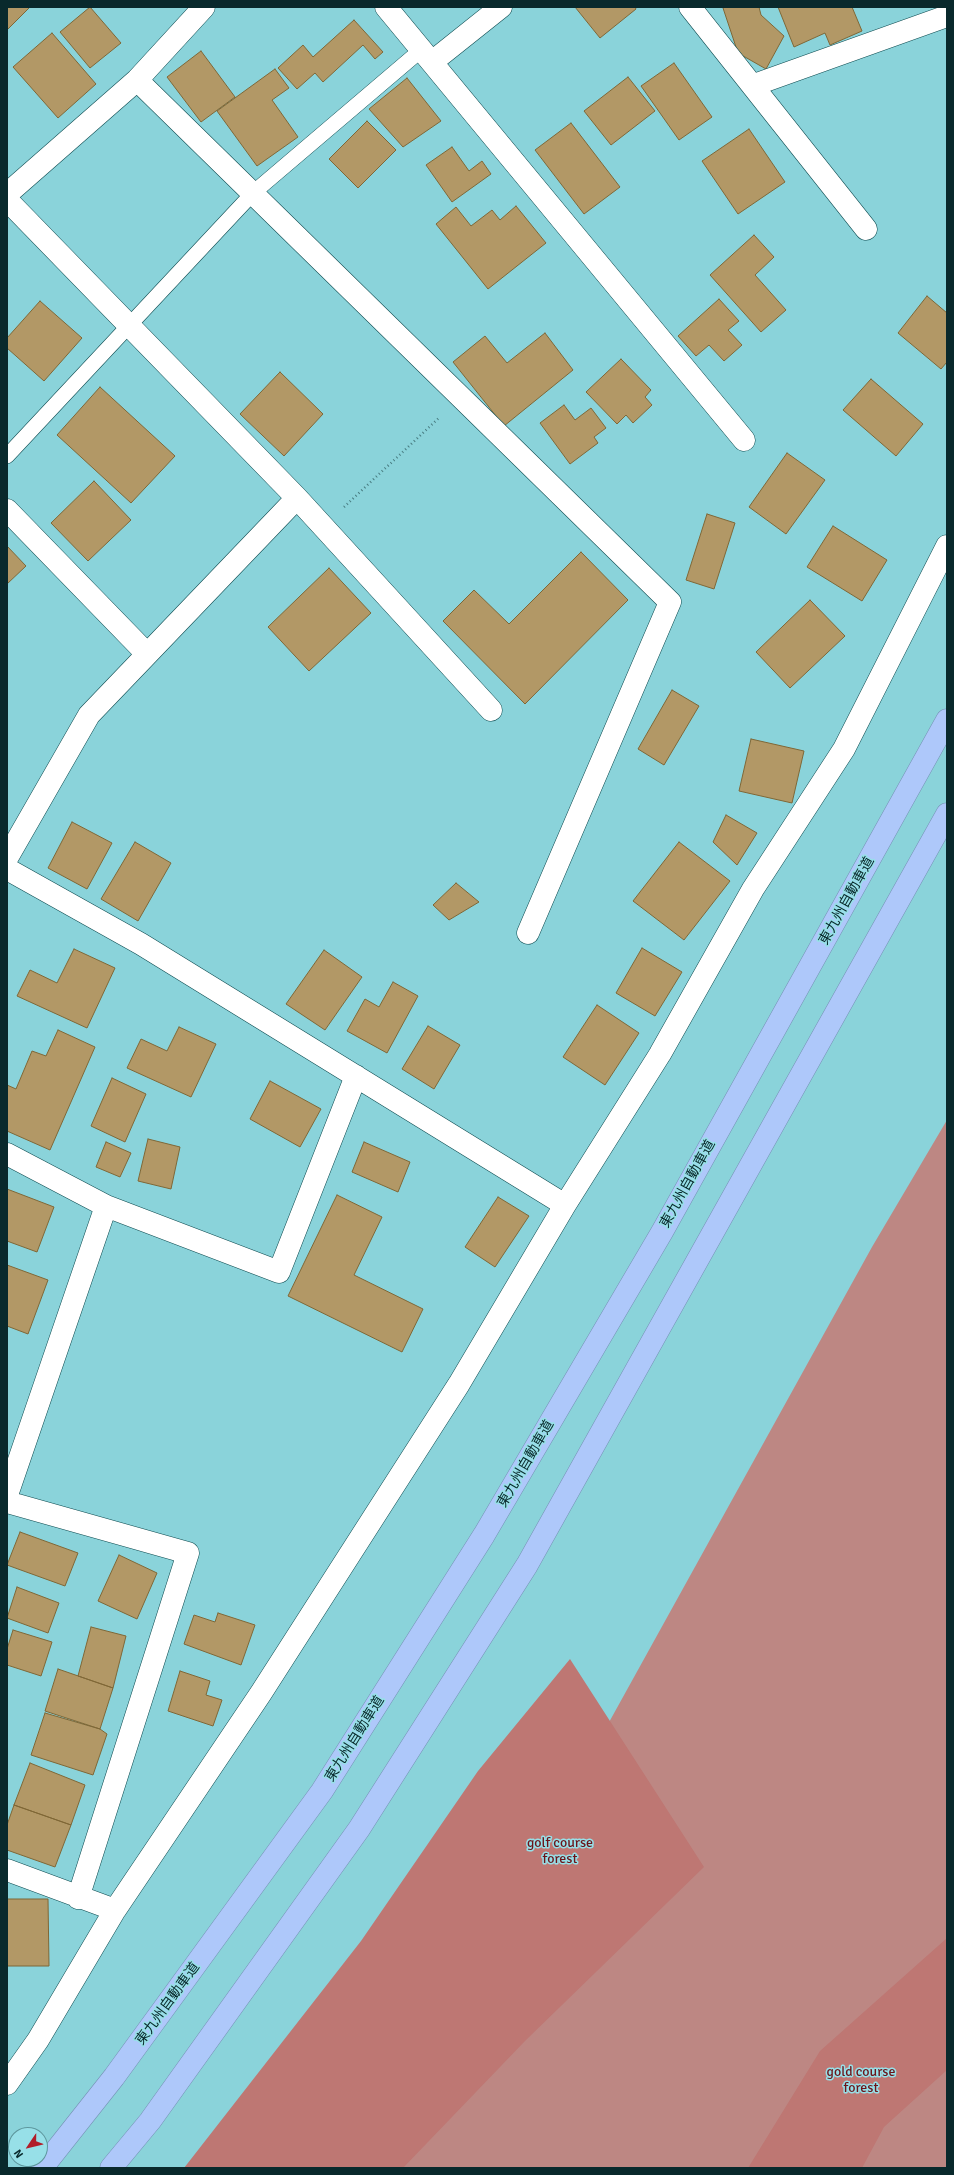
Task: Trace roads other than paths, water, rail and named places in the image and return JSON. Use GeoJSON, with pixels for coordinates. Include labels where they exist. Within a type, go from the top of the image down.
{"type":"FeatureCollection","features":[{"type":"Feature","properties":{"kind":"highway","name":"東九州自動車道"},"geometry":{"type":"LineString","coordinates":[[42,2168],[114,2078],[322,1791],[484,1535],[665,1225],[947,720]]}},
{"type":"Feature","properties":{"kind":"highway"},"geometry":{"type":"LineString","coordinates":[[111,2168],[150,2121],[359,1829],[527,1565],[947,814]]}},
{"type":"Feature","properties":{"kind":"street"},"geometry":{"type":"LineString","coordinates":[[7,194],[137,80],[204,7]]}},
{"type":"Feature","properties":{"kind":"street"},"geometry":{"type":"LineString","coordinates":[[386,7],[744,440]]}},
{"type":"Feature","properties":{"kind":"street"},"geometry":{"type":"LineString","coordinates":[[427,56],[501,7]]}},
{"type":"Feature","properties":{"kind":"street"},"geometry":{"type":"LineString","coordinates":[[690,7],[754,85],[866,229]]}},
{"type":"Feature","properties":{"kind":"street"},"geometry":{"type":"LineString","coordinates":[[754,85],[947,16]]}},
{"type":"Feature","properties":{"kind":"street"},"geometry":{"type":"LineString","coordinates":[[137,80],[670,602],[528,933]]}},
{"type":"Feature","properties":{"kind":"street"},"geometry":{"type":"LineString","coordinates":[[7,200],[324,526],[491,710]]}},
{"type":"Feature","properties":{"kind":"street"},"geometry":{"type":"LineString","coordinates":[[7,858],[89,715],[297,498]]}},
{"type":"Feature","properties":{"kind":"street"},"geometry":{"type":"LineString","coordinates":[[7,510],[147,654]]}},
{"type":"Feature","properties":{"kind":"street"},"geometry":{"type":"LineString","coordinates":[[7,2084],[38,2040],[115,1910],[346,1562],[459,1384],[565,1205],[660,1054],[753,889],[844,749],[947,546]]}},
{"type":"Feature","properties":{"kind":"street"},"geometry":{"type":"LineString","coordinates":[[7,869],[141,944],[565,1205]]}},
{"type":"Feature","properties":{"kind":"street"},"geometry":{"type":"LineString","coordinates":[[7,1154],[106,1206],[279,1272],[356,1076]]}},
{"type":"Feature","properties":{"kind":"street"},"geometry":{"type":"LineString","coordinates":[[7,1495],[106,1206]]}},
{"type":"Feature","properties":{"kind":"street"},"geometry":{"type":"LineString","coordinates":[[7,1502],[188,1553],[78,1898]]}},
{"type":"Feature","properties":{"kind":"street"},"geometry":{"type":"LineString","coordinates":[[7,1870],[78,1898],[115,1910]]}},
{"type":"Feature","properties":{"kind":"lane"},"geometry":{"type":"LineString","coordinates":[[7,456],[253,193],[427,56]]}},
{"type":"Feature","properties":{"kind":"park label","name":"golf course forest"},"geometry":{"type":"Point","coordinates":[560,1852]}},
{"type":"Feature","properties":{"kind":"park label","name":"gold course forest"},"geometry":{"type":"Point","coordinates":[861,2080]}}]}
